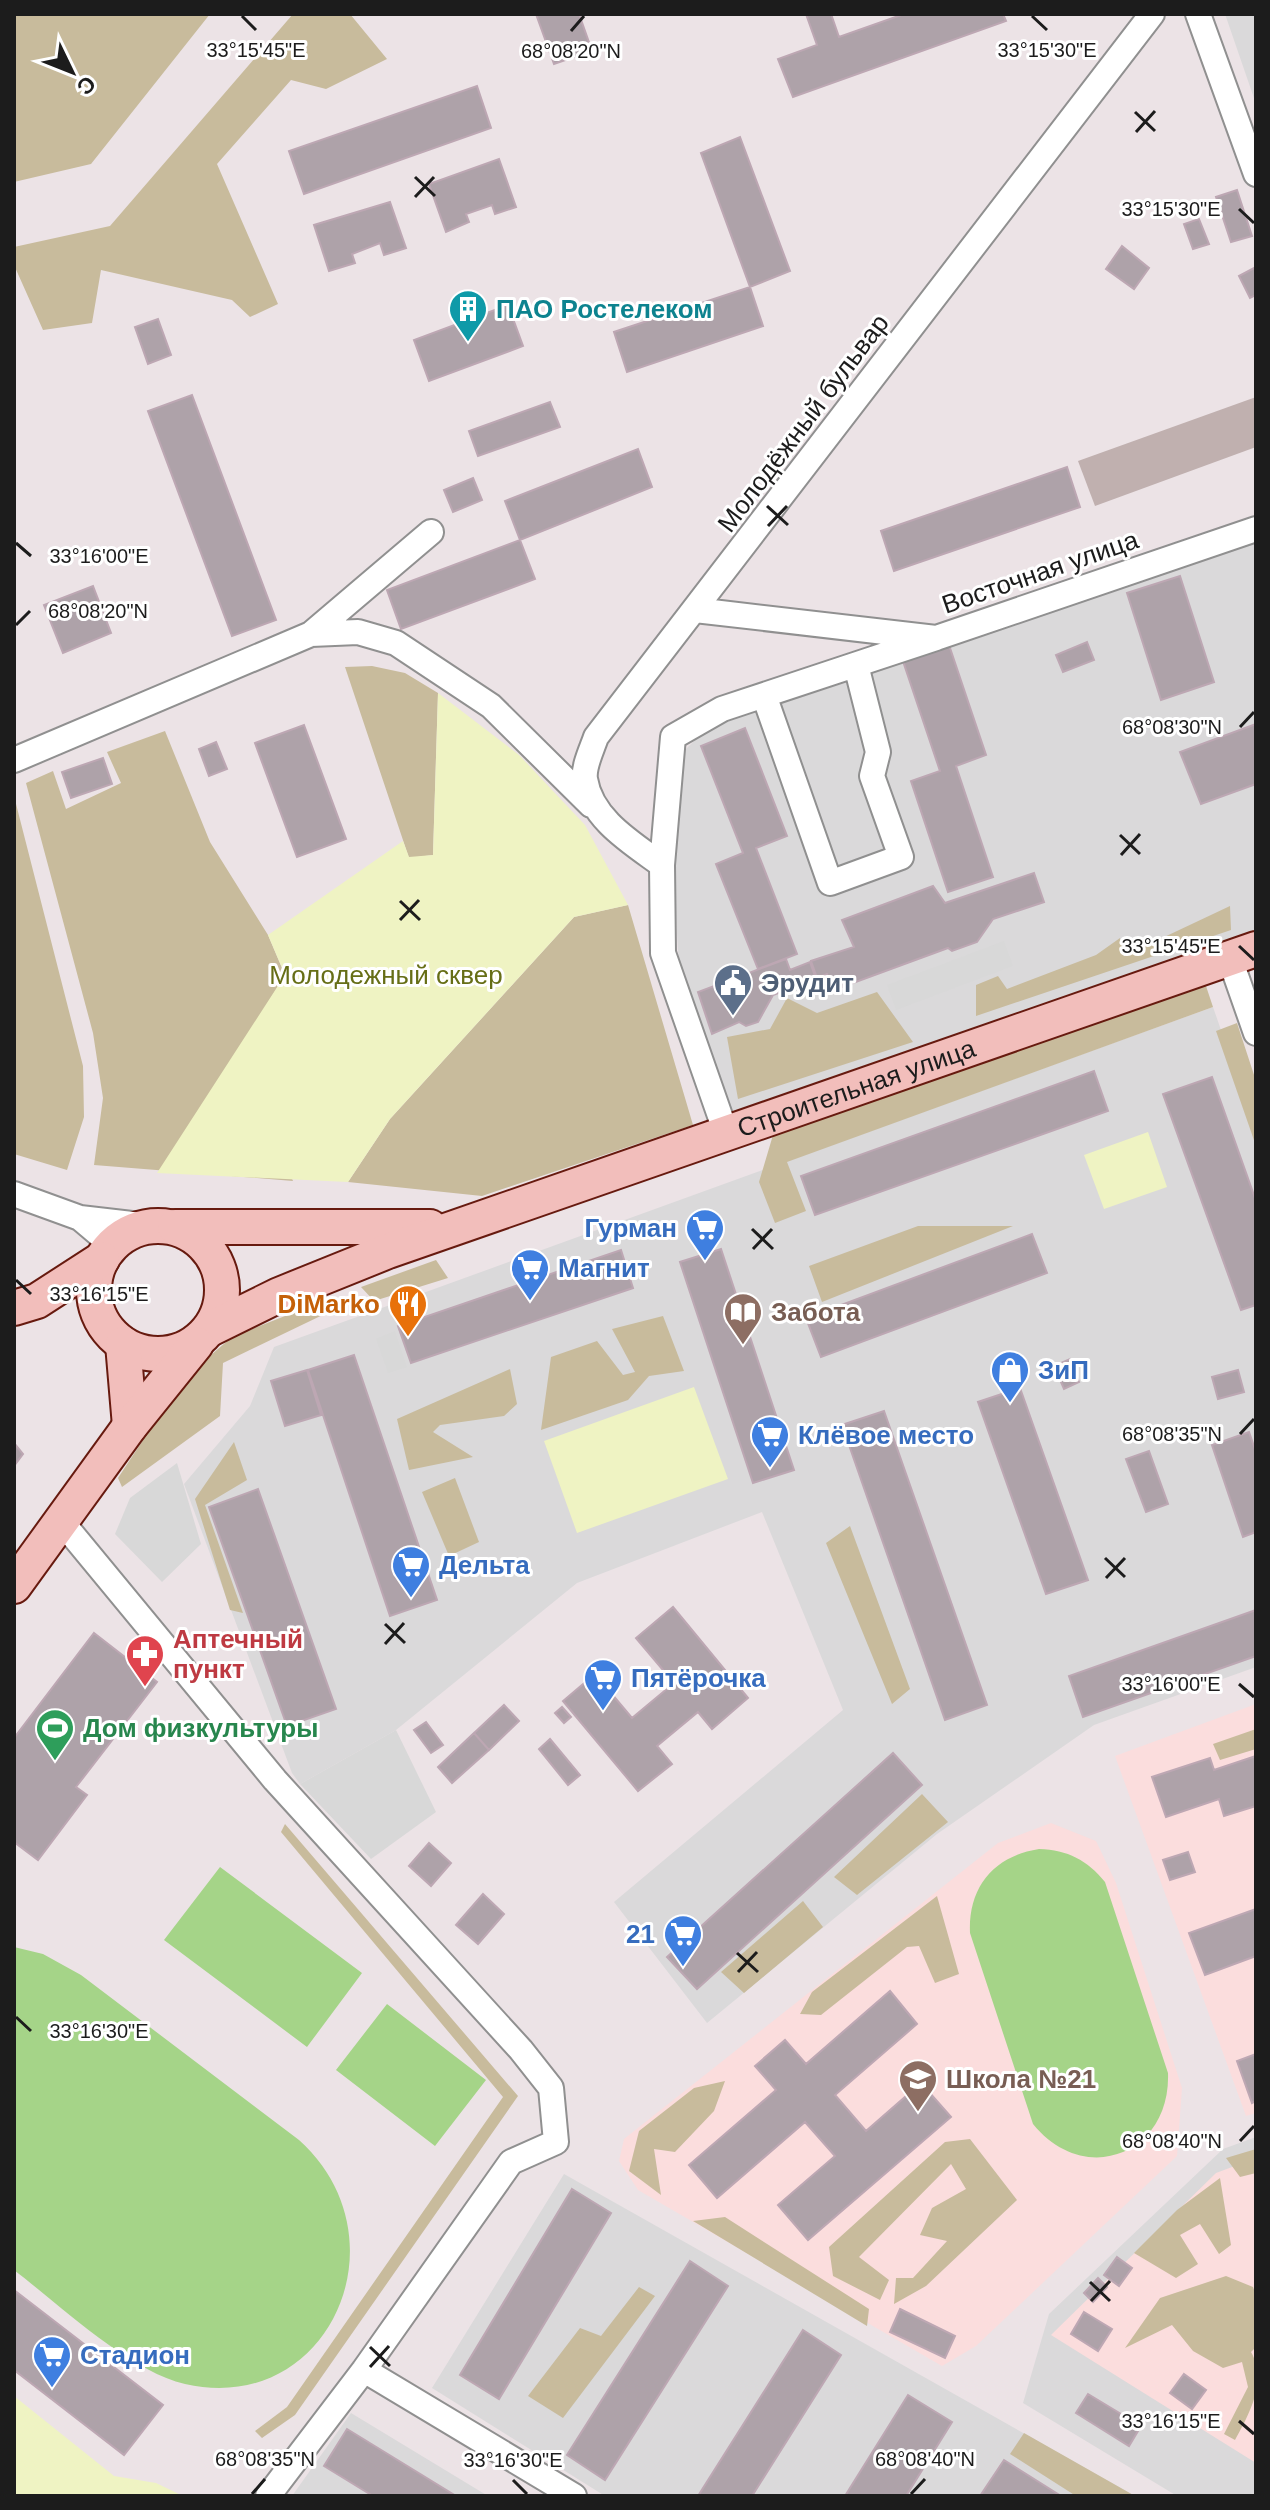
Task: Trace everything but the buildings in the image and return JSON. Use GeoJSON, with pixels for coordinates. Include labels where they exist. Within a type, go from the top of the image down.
{"type":"FeatureCollection","features":[{"type":"Feature","properties":{"kind":"street","name":"Молодёжный бульвар"},"geometry":{"type":"LineString","coordinates":[[662,865],[628,841],[596,809],[584,777],[596,737],[1152,14]]}},
{"type":"Feature","properties":{"kind":"street"},"geometry":{"type":"LineString","coordinates":[[1198,14],[1256,174]]}},
{"type":"Feature","properties":{"kind":"street","name":"Восточная улица"},"geometry":{"type":"LineString","coordinates":[[695,610],[936,638],[1256,529]]}},
{"type":"Feature","properties":{"kind":"street"},"geometry":{"type":"LineString","coordinates":[[14,760],[311,634],[431,532]]}},
{"type":"Feature","properties":{"kind":"street"},"geometry":{"type":"LineString","coordinates":[[311,634],[358,632],[396,643],[491,706],[596,809]]}},
{"type":"Feature","properties":{"kind":"street"},"geometry":{"type":"LineString","coordinates":[[726,1133],[663,953],[662,865],[673,737],[722,709],[936,638]]}},
{"type":"Feature","properties":{"kind":"street"},"geometry":{"type":"LineString","coordinates":[[764,695],[830,883],[901,857],[872,776],[878,752],[856,665]]}},
{"type":"Feature","properties":{"kind":"street"},"geometry":{"type":"LineString","coordinates":[[1243,954],[1256,1033]]}},
{"type":"Feature","properties":{"kind":"street","name":"Строительная улица"},"geometry":{"type":"LineString","coordinates":[[14,1586],[130,1426],[204,1336],[279,1295],[455,1227],[1243,954]]}},
{"type":"Feature","properties":{"kind":"street"},"geometry":{"type":"LineString","coordinates":[[14,1194],[80,1218],[159,1226],[203,1243],[219,1267],[221,1305],[204,1336],[163,1355],[143,1353],[109,1333],[98,1313],[93,1288],[107,1252]]}},
{"type":"Feature","properties":{"kind":"street"},"geometry":{"type":"LineString","coordinates":[[80,1218],[107,1252]]}},
{"type":"Feature","properties":{"kind":"street"},"geometry":{"type":"LineString","coordinates":[[25,1304],[107,1252],[131,1231],[159,1226]]}},
{"type":"Feature","properties":{"kind":"street","name":"Строительная улица"},"geometry":{"type":"LineString","coordinates":[[159,1226],[455,1227]]}},
{"type":"Feature","properties":{"kind":"street"},"geometry":{"type":"LineString","coordinates":[[25,1304],[98,1313]]}},
{"type":"Feature","properties":{"kind":"street"},"geometry":{"type":"LineString","coordinates":[[123,1344],[130,1426]]}},
{"type":"Feature","properties":{"kind":"street"},"geometry":{"type":"LineString","coordinates":[[62,1522],[275,1780],[521,2050],[551,2088],[556,2142],[511,2162],[364,2370],[268,2496]]}},
{"type":"Feature","properties":{"kind":"street"},"geometry":{"type":"LineString","coordinates":[[364,2370],[574,2496]]}},
{"type":"Feature","properties":{"kind":"shaded area"},"geometry":{"type":"Polygon","coordinates":[[[14,14],[210,14],[91,164],[14,182],[14,14]]]}},
{"type":"Feature","properties":{"kind":"shaded area"},"geometry":{"type":"Polygon","coordinates":[[[293,14],[350,14],[387,59],[326,89],[291,80],[217,164],[278,304],[250,317],[232,300],[101,270],[92,323],[43,330],[14,265],[14,247],[110,226],[293,14]]]}},
{"type":"Feature","properties":{"kind":"shaded area"},"geometry":{"type":"Polygon","coordinates":[[[1225,14],[1256,14],[1256,104],[1225,14]]]}},
{"type":"Feature","properties":{"kind":"shaded area"},"geometry":{"type":"Polygon","coordinates":[[[1256,397],[1256,447],[1095,506],[1078,461],[1256,397]]]}},
{"type":"Feature","properties":{"kind":"shaded area"},"geometry":{"type":"Polygon","coordinates":[[[1256,541],[1256,931],[731,1119],[679,966],[667,768],[725,710],[1256,541]]]}},
{"type":"Feature","properties":{"kind":"shaded area"},"geometry":{"type":"Polygon","coordinates":[[[372,666],[405,673],[438,693],[433,855],[409,858],[345,667],[372,666]]]}},
{"type":"Feature","properties":{"kind":"shaded area"},"geometry":{"type":"Polygon","coordinates":[[[165,731],[210,842],[268,935],[285,975],[239,1050],[293,1181],[94,1165],[103,1098],[93,1033],[26,783],[53,771],[66,809],[121,783],[107,752],[165,731]]]}},
{"type":"Feature","properties":{"kind":"shaded area"},"geometry":{"type":"Polygon","coordinates":[[[14,796],[83,1066],[84,1117],[67,1170],[14,1154],[14,796]]]}},
{"type":"Feature","properties":{"kind":"shaded area"},"geometry":{"type":"Polygon","coordinates":[[[628,905],[693,1125],[482,1196],[348,1182],[390,1119],[574,917],[628,905]]]}},
{"type":"Feature","properties":{"kind":"shaded area"},"geometry":{"type":"Polygon","coordinates":[[[1230,906],[1231,930],[976,1016],[976,985],[998,976],[1007,989],[1096,955],[1120,938],[1124,956],[1230,906]]]}},
{"type":"Feature","properties":{"kind":"shaded area"},"geometry":{"type":"Polygon","coordinates":[[[1004,941],[1013,966],[896,1010],[887,985],[1004,941]]]}},
{"type":"Feature","properties":{"kind":"shaded area"},"geometry":{"type":"Polygon","coordinates":[[[1204,980],[1213,1007],[787,1162],[806,1211],[775,1223],[759,1182],[773,1135],[1204,980]]]}},
{"type":"Feature","properties":{"kind":"shaded area"},"geometry":{"type":"Polygon","coordinates":[[[877,992],[913,1042],[738,1099],[727,1037],[770,1029],[787,998],[817,1013],[877,992]]]}},
{"type":"Feature","properties":{"kind":"shaded area"},"geometry":{"type":"Polygon","coordinates":[[[1213,1007],[1256,1131],[1256,1667],[1094,1725],[937,1834],[707,2023],[614,1902],[843,1710],[762,1512],[577,1583],[396,1730],[300,1784],[292,1773],[184,1484],[250,1406],[274,1347],[1213,1007]]]}},
{"type":"Feature","properties":{"kind":"shaded area"},"geometry":{"type":"Polygon","coordinates":[[[1237,1023],[1256,1081],[1256,1146],[1216,1031],[1237,1023]]]}},
{"type":"Feature","properties":{"kind":"shaded area"},"geometry":{"type":"Polygon","coordinates":[[[918,1226],[1013,1226],[822,1302],[809,1266],[918,1226]]]}},
{"type":"Feature","properties":{"kind":"shaded area"},"geometry":{"type":"Polygon","coordinates":[[[436,1260],[448,1278],[374,1301],[361,1287],[436,1260]]]}},
{"type":"Feature","properties":{"kind":"shaded area"},"geometry":{"type":"Polygon","coordinates":[[[328,1299],[333,1310],[223,1363],[220,1416],[122,1487],[118,1478],[184,1378],[232,1337],[328,1299]]]}},
{"type":"Feature","properties":{"kind":"shaded area"},"geometry":{"type":"Polygon","coordinates":[[[663,1316],[684,1371],[649,1376],[628,1400],[541,1430],[551,1357],[597,1341],[623,1375],[635,1372],[612,1329],[663,1316]]]}},
{"type":"Feature","properties":{"kind":"shaded area"},"geometry":{"type":"Polygon","coordinates":[[[395,1331],[407,1367],[388,1373],[376,1339],[395,1331]]]}},
{"type":"Feature","properties":{"kind":"shaded area"},"geometry":{"type":"Polygon","coordinates":[[[510,1369],[517,1404],[504,1416],[440,1425],[433,1432],[473,1457],[409,1470],[397,1419],[510,1369]]]}},
{"type":"Feature","properties":{"kind":"shaded area"},"geometry":{"type":"Polygon","coordinates":[[[234,1442],[247,1480],[205,1505],[243,1613],[230,1610],[195,1499],[234,1442]]]}},
{"type":"Feature","properties":{"kind":"shaded area"},"geometry":{"type":"Polygon","coordinates":[[[177,1463],[201,1544],[162,1582],[115,1534],[130,1498],[177,1463]]]}},
{"type":"Feature","properties":{"kind":"shaded area"},"geometry":{"type":"Polygon","coordinates":[[[455,1478],[479,1542],[449,1556],[422,1492],[455,1478]]]}},
{"type":"Feature","properties":{"kind":"shaded area"},"geometry":{"type":"Polygon","coordinates":[[[850,1526],[910,1689],[892,1704],[826,1543],[850,1526]]]}},
{"type":"Feature","properties":{"kind":"shaded area"},"geometry":{"type":"Polygon","coordinates":[[[1256,1704],[1256,2113],[1246,2116],[1115,1756],[1256,1704]]]}},
{"type":"Feature","properties":{"kind":"shaded area"},"geometry":{"type":"Polygon","coordinates":[[[1256,1729],[1256,1749],[1220,1760],[1213,1744],[1256,1729]]]}},
{"type":"Feature","properties":{"kind":"shaded area"},"geometry":{"type":"Polygon","coordinates":[[[396,1730],[436,1812],[371,1859],[300,1784],[396,1730]]]}},
{"type":"Feature","properties":{"kind":"shaded area"},"geometry":{"type":"Polygon","coordinates":[[[922,1794],[948,1822],[857,1895],[834,1877],[922,1794]]]}},
{"type":"Feature","properties":{"kind":"shaded area","name":"Школа №21"},"geometry":{"type":"Polygon","coordinates":[[[1051,1823],[1096,1841],[1116,1883],[1182,2088],[1177,2156],[976,2346],[942,2366],[638,2190],[619,2161],[624,2139],[998,1843],[1051,1823]]]}},
{"type":"Feature","properties":{"kind":"shaded area"},"geometry":{"type":"Polygon","coordinates":[[[285,1824],[518,2096],[295,2415],[262,2438],[255,2431],[287,2407],[503,2097],[281,1832],[285,1824]]]}},
{"type":"Feature","properties":{"kind":"shaded area"},"geometry":{"type":"Polygon","coordinates":[[[937,1896],[959,1974],[935,1983],[919,1946],[907,1947],[821,2015],[800,2014],[812,1992],[937,1896]]]}},
{"type":"Feature","properties":{"kind":"shaded area"},"geometry":{"type":"Polygon","coordinates":[[[803,1901],[823,1927],[744,1993],[721,1972],[803,1901]]]}},
{"type":"Feature","properties":{"kind":"shaded area"},"geometry":{"type":"Polygon","coordinates":[[[725,2081],[714,2111],[675,2152],[654,2149],[661,2195],[629,2171],[639,2131],[694,2088],[725,2081]]]}},
{"type":"Feature","properties":{"kind":"shaded area"},"geometry":{"type":"Polygon","coordinates":[[[1256,2137],[1256,2496],[1177,2496],[1023,2403],[1049,2314],[1223,2149],[1256,2137]]]}},
{"type":"Feature","properties":{"kind":"shaded area"},"geometry":{"type":"Polygon","coordinates":[[[970,2139],[1017,2200],[926,2286],[894,2304],[896,2278],[913,2278],[947,2241],[920,2235],[932,2208],[966,2189],[951,2164],[859,2257],[889,2280],[880,2300],[833,2276],[829,2247],[945,2142],[970,2139]]]}},
{"type":"Feature","properties":{"kind":"shaded area"},"geometry":{"type":"Polygon","coordinates":[[[1256,2149],[1256,2173],[1240,2177],[1226,2158],[1256,2149]]]}},
{"type":"Feature","properties":{"kind":"shaded area"},"geometry":{"type":"Polygon","coordinates":[[[1256,2158],[1256,2463],[1051,2335],[1216,2173],[1256,2158]]]}},
{"type":"Feature","properties":{"kind":"shaded area"},"geometry":{"type":"Polygon","coordinates":[[[564,2174],[1135,2496],[605,2496],[432,2388],[564,2174]]]}},
{"type":"Feature","properties":{"kind":"shaded area"},"geometry":{"type":"Polygon","coordinates":[[[1220,2178],[1231,2245],[1219,2254],[1200,2224],[1180,2235],[1198,2264],[1176,2278],[1134,2253],[1177,2210],[1220,2178]]]}},
{"type":"Feature","properties":{"kind":"shaded area"},"geometry":{"type":"Polygon","coordinates":[[[725,2217],[869,2309],[867,2326],[693,2221],[725,2217]]]}},
{"type":"Feature","properties":{"kind":"shaded area"},"geometry":{"type":"Polygon","coordinates":[[[1226,2276],[1253,2287],[1256,2295],[1256,2347],[1251,2352],[1258,2374],[1257,2386],[1251,2408],[1235,2440],[1224,2434],[1248,2387],[1242,2362],[1223,2368],[1193,2351],[1172,2325],[1125,2348],[1160,2298],[1226,2276]]]}},
{"type":"Feature","properties":{"kind":"shaded area"},"geometry":{"type":"Polygon","coordinates":[[[639,2287],[655,2296],[563,2418],[528,2396],[580,2328],[601,2336],[639,2287]]]}},
{"type":"Feature","properties":{"kind":"shaded area"},"geometry":{"type":"Polygon","coordinates":[[[351,2413],[488,2496],[292,2496],[351,2413]]]}},
{"type":"Feature","properties":{"kind":"shaded area"},"geometry":{"type":"Polygon","coordinates":[[[1024,2433],[1135,2496],[1076,2496],[1010,2454],[1024,2433]]]}},
{"type":"Feature","properties":{"kind":"green space","name":"Молодежный сквер"},"geometry":{"type":"Polygon","coordinates":[[[438,693],[519,755],[585,825],[628,905],[574,917],[390,1119],[348,1182],[157,1173],[285,975],[268,935],[403,841],[409,857],[433,855],[438,693]]]}},
{"type":"Feature","properties":{"kind":"green space"},"geometry":{"type":"Polygon","coordinates":[[[1148,1132],[1167,1187],[1104,1209],[1084,1155],[1148,1132]]]}},
{"type":"Feature","properties":{"kind":"green space"},"geometry":{"type":"Polygon","coordinates":[[[694,1387],[728,1479],[577,1533],[544,1441],[694,1387]]]}},
{"type":"Feature","properties":{"kind":"green space"},"geometry":{"type":"Polygon","coordinates":[[[1039,1849],[1059,1851],[1076,1858],[1105,1882],[1168,2073],[1165,2101],[1155,2124],[1140,2142],[1121,2153],[1099,2157],[1076,2154],[1054,2144],[1033,2124],[970,1933],[974,1901],[987,1876],[1009,1859],[1039,1849]]]}},
{"type":"Feature","properties":{"kind":"green space"},"geometry":{"type":"Polygon","coordinates":[[[220,1867],[362,1973],[307,2047],[164,1940],[220,1867]]]}},
{"type":"Feature","properties":{"kind":"green space"},"geometry":{"type":"Polygon","coordinates":[[[14,1947],[43,1954],[81,1975],[299,2140],[331,2180],[347,2224],[349,2269],[337,2311],[313,2347],[279,2374],[236,2387],[185,2384],[164,2377],[141,2366],[96,2336],[14,2270],[14,1947]]]}},
{"type":"Feature","properties":{"kind":"green space"},"geometry":{"type":"Polygon","coordinates":[[[387,2004],[486,2080],[435,2146],[336,2070],[387,2004]]]}},
{"type":"Feature","properties":{"kind":"green space"},"geometry":{"type":"Polygon","coordinates":[[[14,2396],[114,2476],[156,2483],[183,2496],[14,2496],[14,2396]]]}},
{"type":"Feature","properties":{"kind":"place","name":"ПАО Ростелеком"},"geometry":{"type":"Point","coordinates":[468,343]}},
{"type":"Feature","properties":{"kind":"place","name":"Эрудит"},"geometry":{"type":"Point","coordinates":[733,1017]}},
{"type":"Feature","properties":{"kind":"place","name":"Гурман"},"geometry":{"type":"Point","coordinates":[705,1262]}},
{"type":"Feature","properties":{"kind":"place","name":"Магнит"},"geometry":{"type":"Point","coordinates":[530,1302]}},
{"type":"Feature","properties":{"kind":"place","name":"DiMarko"},"geometry":{"type":"Point","coordinates":[408,1338]}},
{"type":"Feature","properties":{"kind":"place","name":"Забота"},"geometry":{"type":"Point","coordinates":[743,1346]}},
{"type":"Feature","properties":{"kind":"place","name":"ЗиП"},"geometry":{"type":"Point","coordinates":[1010,1404]}},
{"type":"Feature","properties":{"kind":"place","name":"Клёвое место"},"geometry":{"type":"Point","coordinates":[770,1469]}},
{"type":"Feature","properties":{"kind":"place","name":"Дельта"},"geometry":{"type":"Point","coordinates":[411,1599]}},
{"type":"Feature","properties":{"kind":"place","name":"Аптечный пункт"},"geometry":{"type":"Point","coordinates":[145,1688]}},
{"type":"Feature","properties":{"kind":"place","name":"Пятёрочка"},"geometry":{"type":"Point","coordinates":[603,1712]}},
{"type":"Feature","properties":{"kind":"place","name":"Дом физкультуры"},"geometry":{"type":"Point","coordinates":[55,1762]}},
{"type":"Feature","properties":{"kind":"place","name":"21"},"geometry":{"type":"Point","coordinates":[683,1968]}},
{"type":"Feature","properties":{"kind":"place","name":"Школа №21"},"geometry":{"type":"Point","coordinates":[918,2113]}},
{"type":"Feature","properties":{"kind":"place","name":"Стадион"},"geometry":{"type":"Point","coordinates":[52,2389]}}]}
